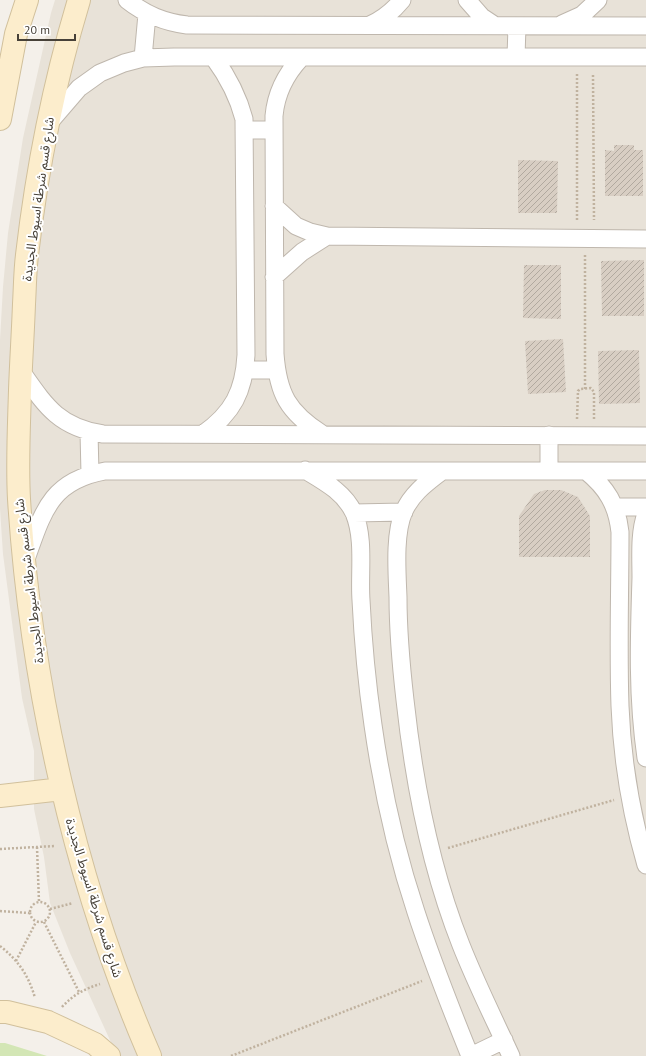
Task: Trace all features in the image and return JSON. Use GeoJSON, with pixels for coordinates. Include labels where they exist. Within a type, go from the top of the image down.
{"type":"FeatureCollection","features":[{"type":"Feature","properties":{"kind":"main road"},"geometry":{"type":"LineString","coordinates":[[0,119],[16,34],[27,0]]}},
{"type":"Feature","properties":{"kind":"main road","name":"شارع قسم شرطة اسيوط الجديدة"},"geometry":{"type":"LineString","coordinates":[[79,0],[66,43],[47,125],[27,257],[21,371],[19,496],[24,563],[36,648],[62,789],[94,906],[118,978],[150,1056]]}},
{"type":"Feature","properties":{"kind":"main road"},"geometry":{"type":"LineString","coordinates":[[0,796],[62,789]]}},
{"type":"Feature","properties":{"kind":"main road"},"geometry":{"type":"LineString","coordinates":[[0,1012],[45,1021],[95,1044],[109,1056]]}},
{"type":"Feature","properties":{"kind":"street"},"geometry":{"type":"LineString","coordinates":[[127,0],[147,14],[160,20],[188,25],[646,26]]}},
{"type":"Feature","properties":{"kind":"street"},"geometry":{"type":"LineString","coordinates":[[368,26],[382,19],[394,10],[402,0]]}},
{"type":"Feature","properties":{"kind":"street"},"geometry":{"type":"LineString","coordinates":[[467,0],[482,17],[494,26]]}},
{"type":"Feature","properties":{"kind":"street"},"geometry":{"type":"LineString","coordinates":[[557,26],[570,22],[582,15],[598,0]]}},
{"type":"Feature","properties":{"kind":"street"},"geometry":{"type":"LineString","coordinates":[[143,58],[147,14]]}},
{"type":"Feature","properties":{"kind":"street"},"geometry":{"type":"LineString","coordinates":[[516,57],[517,26]]}},
{"type":"Feature","properties":{"kind":"street"},"geometry":{"type":"LineString","coordinates":[[47,125],[79,88],[100,73],[124,63],[143,58],[646,58]]}},
{"type":"Feature","properties":{"kind":"street"},"geometry":{"type":"LineString","coordinates":[[204,434],[227,414],[242,386],[245,370],[244,119],[235,93],[222,69],[214,58]]}},
{"type":"Feature","properties":{"kind":"street"},"geometry":{"type":"LineString","coordinates":[[301,58],[292,68],[279,90],[275,103],[274,277],[276,370],[283,396],[291,408],[300,418],[322,434]]}},
{"type":"Feature","properties":{"kind":"street"},"geometry":{"type":"LineString","coordinates":[[244,130],[274,130]]}},
{"type":"Feature","properties":{"kind":"street"},"geometry":{"type":"LineString","coordinates":[[274,206],[296,226],[310,232],[327,236],[646,239]]}},
{"type":"Feature","properties":{"kind":"street"},"geometry":{"type":"LineString","coordinates":[[274,277],[302,252],[327,236]]}},
{"type":"Feature","properties":{"kind":"street"},"geometry":{"type":"LineString","coordinates":[[245,370],[276,370]]}},
{"type":"Feature","properties":{"kind":"street"},"geometry":{"type":"LineString","coordinates":[[21,371],[44,404],[54,413],[65,421],[89,432],[116,434],[646,436]]}},
{"type":"Feature","properties":{"kind":"street"},"geometry":{"type":"LineString","coordinates":[[89,432],[90,474]]}},
{"type":"Feature","properties":{"kind":"street"},"geometry":{"type":"LineString","coordinates":[[549,435],[549,471]]}},
{"type":"Feature","properties":{"kind":"street"},"geometry":{"type":"LineString","coordinates":[[24,563],[45,509],[53,497],[76,479],[90,474],[120,470],[646,471]]}},
{"type":"Feature","properties":{"kind":"street"},"geometry":{"type":"LineString","coordinates":[[305,470],[333,487],[341,495],[354,513],[360,536],[361,599],[365,662],[373,725],[384,788],[398,850],[415,911],[438,974],[471,1056],[504,1040]]}},
{"type":"Feature","properties":{"kind":"street"},"geometry":{"type":"LineString","coordinates":[[442,471],[418,490],[410,500],[400,523],[398,536],[399,650],[409,741],[420,800],[444,895],[461,944],[511,1056]]}},
{"type":"Feature","properties":{"kind":"street"},"geometry":{"type":"LineString","coordinates":[[586,471],[604,488],[615,507],[620,532],[620,706],[623,748],[636,827],[646,865]]}},
{"type":"Feature","properties":{"kind":"street"},"geometry":{"type":"LineString","coordinates":[[615,507],[646,507]]}},
{"type":"Feature","properties":{"kind":"street"},"geometry":{"type":"LineString","coordinates":[[354,513],[404,512]]}},
{"type":"Feature","properties":{"kind":"street"},"geometry":{"type":"LineString","coordinates":[[646,514],[642,538],[642,730],[646,757]]}},
{"type":"Feature","properties":{"kind":"path"},"geometry":{"type":"LineString","coordinates":[[584,58],[586,239],[585,389]]}},
{"type":"Feature","properties":{"kind":"path"},"geometry":{"type":"LineString","coordinates":[[584,58],[586,239]]}},
{"type":"Feature","properties":{"kind":"path"},"geometry":{"type":"LineString","coordinates":[[592,388],[594,390],[586,436],[578,391],[580,389],[592,388]]}},
{"type":"Feature","properties":{"kind":"path"},"geometry":{"type":"LineString","coordinates":[[432,852],[630,796]]}},
{"type":"Feature","properties":{"kind":"path"},"geometry":{"type":"LineString","coordinates":[[0,849],[76,844]]}},
{"type":"Feature","properties":{"kind":"path"},"geometry":{"type":"LineString","coordinates":[[37,847],[39,902]]}},
{"type":"Feature","properties":{"kind":"path"},"geometry":{"type":"LineString","coordinates":[[39,902],[44,902],[50,909],[48,919],[44,922],[36,922],[30,917],[29,913],[30,907],[34,903],[39,902]]}},
{"type":"Feature","properties":{"kind":"path"},"geometry":{"type":"LineString","coordinates":[[0,911],[29,913]]}},
{"type":"Feature","properties":{"kind":"path"},"geometry":{"type":"LineString","coordinates":[[16,961],[36,922]]}},
{"type":"Feature","properties":{"kind":"path"},"geometry":{"type":"LineString","coordinates":[[44,922],[79,992]]}},
{"type":"Feature","properties":{"kind":"path"},"geometry":{"type":"LineString","coordinates":[[0,946],[16,961],[29,980],[45,1021],[79,992],[118,978]]}},
{"type":"Feature","properties":{"kind":"path"},"geometry":{"type":"LineString","coordinates":[[231,1056],[438,974]]}},
{"type":"Feature","properties":{"kind":"shaded area"},"geometry":{"type":"Polygon","coordinates":[[[55,0],[646,0],[646,1056],[119,1056],[115,1051],[70,953],[50,903],[44,857],[34,809],[34,751],[22,698],[3,554],[0,509],[0,340],[8,233],[23,138],[55,0]]]}},
{"type":"Feature","properties":{"kind":"green space"},"geometry":{"type":"Polygon","coordinates":[[[0,1043],[5,1043],[47,1056],[0,1056],[0,1043]]]}},
{"type":"Feature","properties":{"kind":"building"},"geometry":{"type":"Polygon","coordinates":[[[614,145],[634,145],[634,150],[643,150],[643,196],[605,196],[605,150],[614,151],[614,145]]]}},
{"type":"Feature","properties":{"kind":"building"},"geometry":{"type":"Polygon","coordinates":[[[518,160],[558,161],[557,213],[518,213],[518,160]]]}},
{"type":"Feature","properties":{"kind":"building"},"geometry":{"type":"Polygon","coordinates":[[[644,260],[644,316],[602,316],[601,261],[644,260]]]}},
{"type":"Feature","properties":{"kind":"building"},"geometry":{"type":"Polygon","coordinates":[[[524,265],[561,265],[561,319],[523,318],[524,265]]]}},
{"type":"Feature","properties":{"kind":"building"},"geometry":{"type":"Polygon","coordinates":[[[563,339],[566,392],[528,394],[525,341],[563,339]]]}},
{"type":"Feature","properties":{"kind":"building"},"geometry":{"type":"Polygon","coordinates":[[[639,350],[640,403],[599,404],[598,351],[639,350]]]}},
{"type":"Feature","properties":{"kind":"building"},"geometry":{"type":"Polygon","coordinates":[[[545,490],[561,490],[578,497],[590,516],[590,557],[519,557],[519,516],[534,494],[545,490]]]}}]}
